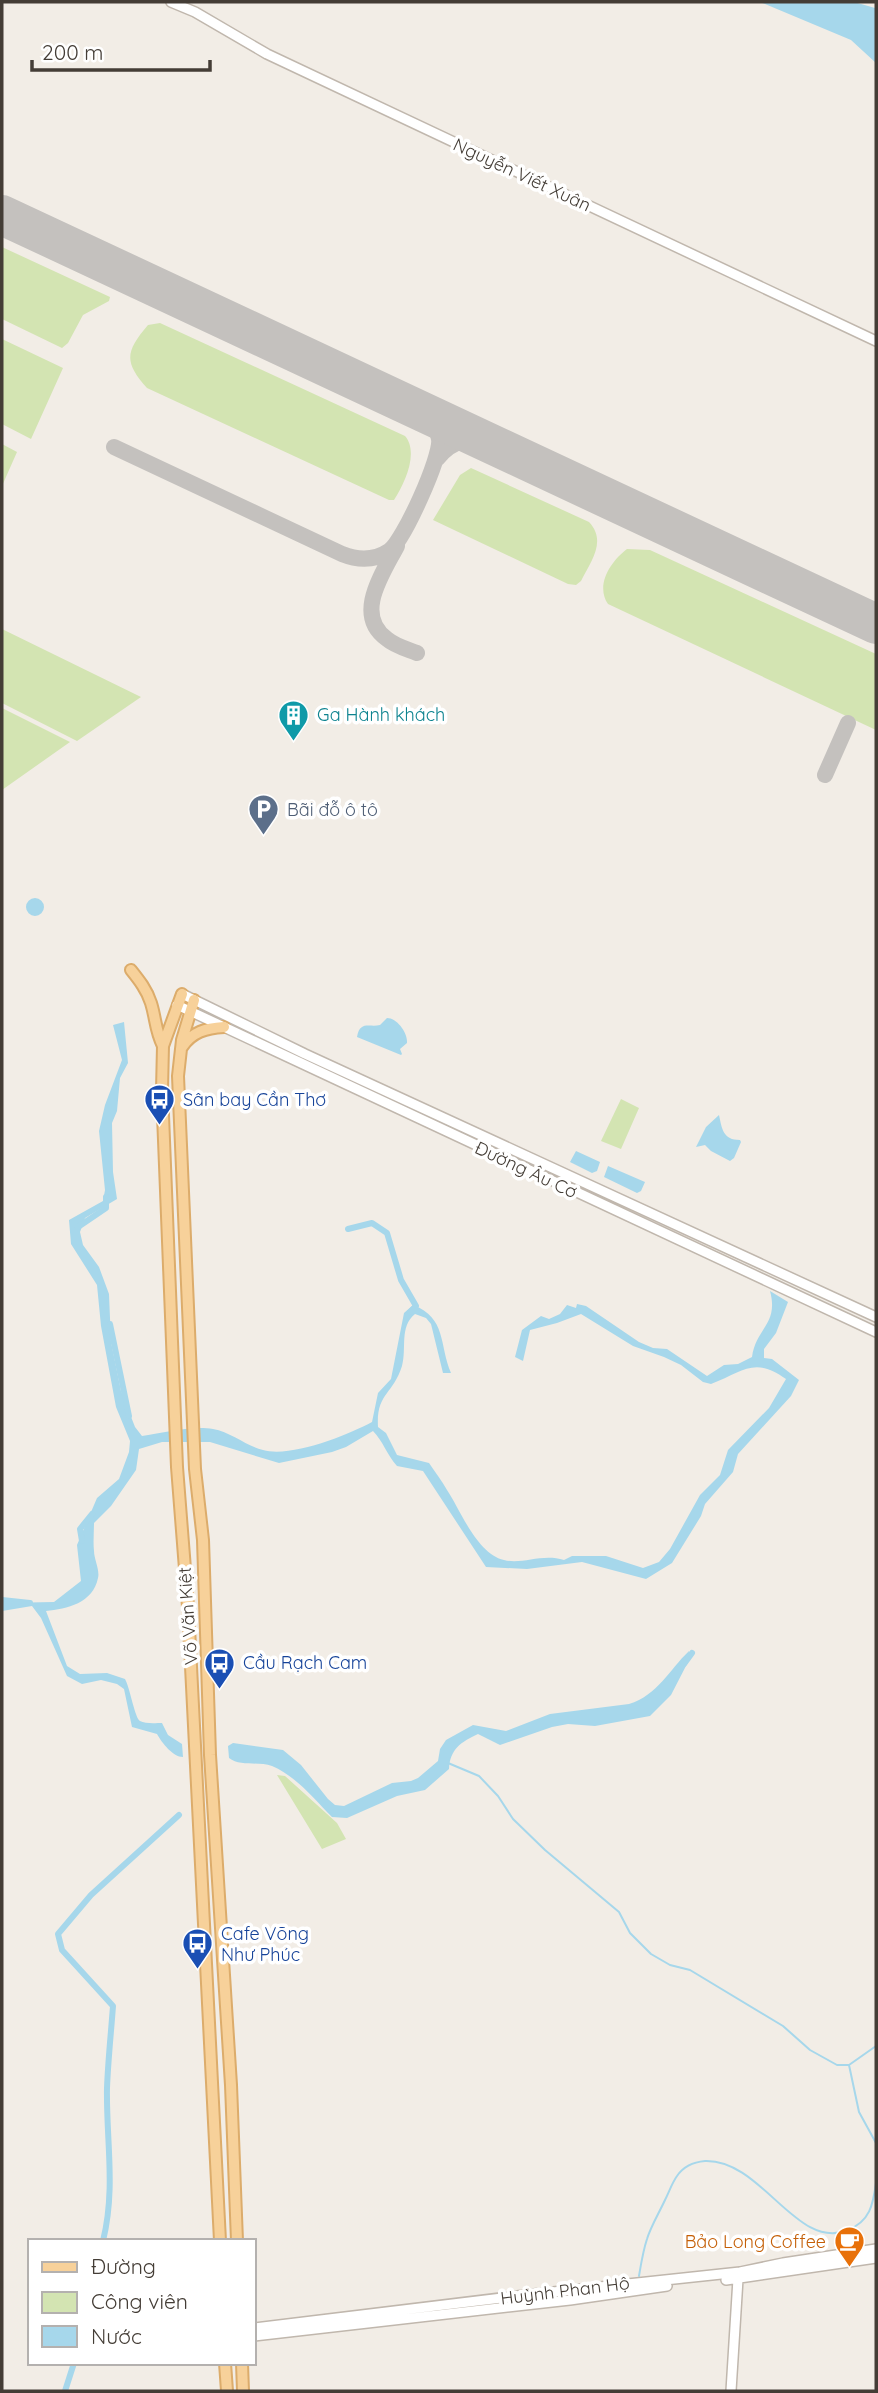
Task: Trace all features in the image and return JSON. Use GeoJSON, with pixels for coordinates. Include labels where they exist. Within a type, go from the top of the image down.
{"type":"FeatureCollection","features":[{"type":"Feature","properties":{"kind":"main road"},"geometry":{"type":"LineString","coordinates":[[131,970],[148,995],[155,1030],[163,1046]]}},
{"type":"Feature","properties":{"kind":"main road","name":"Võ Văn Kiệt"},"geometry":{"type":"LineString","coordinates":[[179,1000],[163,1046],[162,1090],[177,1467],[188,1607],[220,2239]]}},
{"type":"Feature","properties":{"kind":"main road","name":"Võ Văn Kiệt"},"geometry":{"type":"LineString","coordinates":[[194,1000],[179,1053],[178,1076],[195,1469],[202,1541],[237,2239]]}},
{"type":"Feature","properties":{"kind":"main road"},"geometry":{"type":"LineString","coordinates":[[179,1053],[183,1045],[196,1033],[223,1027]]}},
{"type":"Feature","properties":{"kind":"main road"},"geometry":{"type":"LineString","coordinates":[[202,1893],[218,1894]]}},
{"type":"Feature","properties":{"kind":"main road"},"geometry":{"type":"LineString","coordinates":[[225,2365],[227,2391]]}},
{"type":"Feature","properties":{"kind":"main road"},"geometry":{"type":"LineString","coordinates":[[242,2365],[243,2391]]}},
{"type":"Feature","properties":{"kind":"street","name":"Nguyễn Viết Xuân"},"geometry":{"type":"LineString","coordinates":[[171,2],[195,12],[267,54],[876,341]]}},
{"type":"Feature","properties":{"kind":"street","name":"Đường Âu Cơ"},"geometry":{"type":"LineString","coordinates":[[179,1000],[194,1000],[303,1059],[872,1331]]}},
{"type":"Feature","properties":{"kind":"street","name":"Đường Âu Cơ"},"geometry":{"type":"LineString","coordinates":[[179,1000],[190,1012],[303,1059],[875,1317]]}},
{"type":"Feature","properties":{"kind":"street"},"geometry":{"type":"LineString","coordinates":[[169,1246],[186,1245]]}},
{"type":"Feature","properties":{"kind":"street"},"geometry":{"type":"LineString","coordinates":[[872,1331],[875,1317]]}},
{"type":"Feature","properties":{"kind":"street","name":"Huỳnh Phan Hộ"},"geometry":{"type":"LineString","coordinates":[[256,2328],[740,2272],[876,2249]]}},
{"type":"Feature","properties":{"kind":"street","name":"Huỳnh Phan Hộ"},"geometry":{"type":"LineString","coordinates":[[256,2336],[738,2279],[876,2258]]}},
{"type":"Feature","properties":{"kind":"street"},"geometry":{"type":"LineString","coordinates":[[731,2391],[738,2279]]}},
{"type":"Feature","properties":{"kind":"green space"},"geometry":{"type":"Polygon","coordinates":[[[2,247],[110,297],[109,301],[83,315],[68,343],[62,348],[2,319],[2,247]]]}},
{"type":"Feature","properties":{"kind":"green space"},"geometry":{"type":"Polygon","coordinates":[[[160,323],[405,436],[411,450],[411,459],[394,500],[147,388],[134,371],[130,357],[135,343],[148,325],[160,323]]]}},
{"type":"Feature","properties":{"kind":"green space"},"geometry":{"type":"Polygon","coordinates":[[[2,339],[63,368],[31,439],[2,424],[2,339]]]}},
{"type":"Feature","properties":{"kind":"green space"},"geometry":{"type":"Polygon","coordinates":[[[2,444],[17,452],[2,486],[2,444]]]}},
{"type":"Feature","properties":{"kind":"green space"},"geometry":{"type":"Polygon","coordinates":[[[471,468],[589,522],[597,536],[597,544],[593,559],[581,581],[576,585],[568,584],[433,520],[460,475],[471,468]]]}},
{"type":"Feature","properties":{"kind":"green space"},"geometry":{"type":"Polygon","coordinates":[[[627,549],[650,550],[876,654],[876,730],[608,604],[604,597],[604,581],[615,560],[627,549]]]}},
{"type":"Feature","properties":{"kind":"green space"},"geometry":{"type":"Polygon","coordinates":[[[2,629],[141,697],[77,741],[2,703],[2,629]]]}},
{"type":"Feature","properties":{"kind":"green space"},"geometry":{"type":"Polygon","coordinates":[[[2,708],[70,742],[2,790],[2,708]]]}},
{"type":"Feature","properties":{"kind":"green space"},"geometry":{"type":"Polygon","coordinates":[[[621,1099],[639,1108],[621,1149],[601,1141],[621,1099]]]}},
{"type":"Feature","properties":{"kind":"green space"},"geometry":{"type":"Polygon","coordinates":[[[277,1775],[285,1776],[337,1823],[346,1839],[322,1849],[277,1775]]]}},
{"type":"Feature","properties":{"kind":"water"},"geometry":{"type":"Polygon","coordinates":[[[760,2],[854,2],[875,8],[876,63],[851,40],[760,2]]]}},
{"type":"Feature","properties":{"kind":"water"},"geometry":{"type":"Polygon","coordinates":[[[35,898],[41,901],[44,907],[41,913],[35,916],[29,913],[26,907],[29,901],[35,898]]]}},
{"type":"Feature","properties":{"kind":"water"},"geometry":{"type":"Polygon","coordinates":[[[387,1018],[398,1023],[406,1035],[407,1043],[400,1049],[401,1055],[357,1037],[360,1028],[380,1025],[387,1018]]]}},
{"type":"Feature","properties":{"kind":"water"},"geometry":{"type":"Polygon","coordinates":[[[124,1022],[128,1063],[120,1078],[117,1111],[112,1123],[113,1172],[117,1199],[85,1218],[80,1232],[83,1245],[99,1267],[109,1294],[111,1342],[121,1391],[135,1427],[142,1436],[205,1428],[275,1452],[319,1444],[362,1427],[372,1422],[378,1393],[391,1379],[404,1313],[413,1305],[432,1317],[437,1325],[451,1373],[443,1373],[431,1324],[426,1318],[415,1314],[405,1331],[402,1366],[382,1400],[378,1416],[378,1427],[386,1433],[397,1455],[429,1463],[471,1531],[494,1556],[518,1561],[606,1556],[643,1568],[659,1562],[670,1549],[700,1495],[720,1475],[728,1450],[769,1408],[786,1379],[775,1372],[757,1367],[748,1368],[711,1384],[703,1382],[681,1365],[633,1346],[581,1314],[530,1330],[523,1361],[515,1357],[522,1330],[541,1316],[549,1319],[560,1314],[567,1305],[576,1308],[577,1304],[586,1306],[639,1342],[653,1348],[667,1349],[707,1376],[724,1365],[738,1364],[752,1357],[754,1347],[772,1311],[770,1291],[788,1302],[776,1333],[764,1349],[764,1358],[772,1359],[799,1380],[791,1396],[738,1454],[733,1472],[705,1504],[701,1516],[672,1563],[646,1579],[582,1562],[527,1569],[486,1567],[423,1471],[397,1466],[373,1431],[332,1452],[279,1463],[210,1442],[162,1442],[139,1449],[136,1470],[111,1506],[94,1523],[94,1554],[98,1575],[91,1593],[78,1603],[46,1611],[67,1666],[80,1674],[107,1673],[125,1679],[138,1719],[145,1723],[162,1723],[168,1735],[182,1744],[183,1757],[172,1752],[157,1734],[132,1727],[124,1689],[117,1684],[101,1680],[82,1684],[67,1676],[41,1618],[32,1606],[2,1611],[2,1603],[54,1602],[81,1581],[77,1545],[97,1498],[119,1479],[129,1452],[130,1441],[116,1407],[101,1326],[97,1285],[71,1244],[69,1220],[103,1201],[105,1190],[99,1131],[105,1105],[122,1060],[113,1025],[124,1022]]]}},
{"type":"Feature","properties":{"kind":"water"},"geometry":{"type":"Polygon","coordinates":[[[719,1115],[722,1129],[727,1136],[741,1142],[730,1161],[705,1145],[696,1147],[706,1127],[719,1115]]]}},
{"type":"Feature","properties":{"kind":"water"},"geometry":{"type":"Polygon","coordinates":[[[576,1151],[600,1162],[597,1171],[592,1173],[570,1162],[576,1151]]]}},
{"type":"Feature","properties":{"kind":"water"},"geometry":{"type":"Polygon","coordinates":[[[608,1166],[645,1182],[641,1191],[637,1193],[604,1177],[608,1166]]]}},
{"type":"Feature","properties":{"kind":"water"},"geometry":{"type":"Polygon","coordinates":[[[689,1651],[688,1662],[671,1695],[650,1716],[595,1726],[568,1724],[552,1727],[500,1745],[478,1734],[454,1751],[449,1769],[425,1790],[397,1796],[347,1818],[332,1817],[304,1788],[281,1770],[229,1758],[228,1746],[233,1743],[283,1750],[301,1765],[328,1799],[335,1805],[344,1806],[392,1783],[418,1778],[438,1761],[440,1749],[446,1740],[473,1725],[506,1731],[550,1714],[629,1704],[639,1700],[648,1695],[689,1651]]]}},
{"type":"Feature","properties":{"kind":"waterway"},"geometry":{"type":"LineString","coordinates":[[78,1227],[106,1208],[106,1197]]}},
{"type":"Feature","properties":{"kind":"waterway"},"geometry":{"type":"LineString","coordinates":[[348,1229],[372,1223],[387,1233],[401,1280],[416,1306],[410,1312]]}},
{"type":"Feature","properties":{"kind":"waterway"},"geometry":{"type":"LineString","coordinates":[[110,1324],[129,1416]]}},
{"type":"Feature","properties":{"kind":"waterway"},"geometry":{"type":"LineString","coordinates":[[82,1541],[80,1529],[92,1514]]}},
{"type":"Feature","properties":{"kind":"waterway"},"geometry":{"type":"LineString","coordinates":[[2,1600],[30,1603]]}},
{"type":"Feature","properties":{"kind":"waterway"},"geometry":{"type":"LineString","coordinates":[[684,1664],[692,1653]]}},
{"type":"Feature","properties":{"kind":"waterway"},"geometry":{"type":"LineString","coordinates":[[448,1763],[479,1776],[498,1796],[513,1819],[545,1850],[619,1912],[630,1933],[651,1954],[670,1965],[690,1970],[783,2026],[810,2050],[837,2065],[849,2065]]}},
{"type":"Feature","properties":{"kind":"waterway"},"geometry":{"type":"LineString","coordinates":[[103,2239],[109,2202],[107,2088],[113,2006],[62,1950],[58,1934],[91,1895],[179,1815]]}},
{"type":"Feature","properties":{"kind":"waterway"},"geometry":{"type":"LineString","coordinates":[[876,2046],[849,2065],[859,2112],[876,2143]]}},
{"type":"Feature","properties":{"kind":"waterway"},"geometry":{"type":"LineString","coordinates":[[639,2276],[644,2248],[653,2224],[677,2176],[693,2164],[705,2161],[725,2164],[744,2174],[795,2217],[812,2228],[830,2233],[848,2230],[866,2217],[872,2205],[876,2183]]}},
{"type":"Feature","properties":{"kind":"waterway"},"geometry":{"type":"LineString","coordinates":[[65,2391],[73,2365]]}},
{"type":"Feature","properties":{"kind":"taxiway"},"geometry":{"type":"LineString","coordinates":[[114,447],[342,554],[371,558],[389,551],[403,532],[428,480],[438,448],[438,433],[433,424],[412,407]]}},
{"type":"Feature","properties":{"kind":"taxiway"},"geometry":{"type":"LineString","coordinates":[[437,459],[450,447],[463,441],[478,441],[495,446]]}},
{"type":"Feature","properties":{"kind":"taxiway"},"geometry":{"type":"LineString","coordinates":[[397,546],[374,594],[372,618],[377,629],[387,639],[417,653]]}},
{"type":"Feature","properties":{"kind":"taxiway"},"geometry":{"type":"LineString","coordinates":[[825,775],[848,723]]}},
{"type":"Feature","properties":{"kind":"runway"},"geometry":{"type":"LineString","coordinates":[[2,215],[876,624]]}},
{"type":"Feature","properties":{"kind":"place","name":"Ga Hành khách"},"geometry":{"type":"Point","coordinates":[294,742]}},
{"type":"Feature","properties":{"kind":"place","name":"Bãi đỗ ô tô"},"geometry":{"type":"Point","coordinates":[264,837]}},
{"type":"Feature","properties":{"kind":"place","name":"Sân bay Cần Thơ"},"geometry":{"type":"Point","coordinates":[160,1127]}},
{"type":"Feature","properties":{"kind":"place","name":"Cầu Rạch Cam"},"geometry":{"type":"Point","coordinates":[220,1690]}},
{"type":"Feature","properties":{"kind":"place","name":"Cafe Võng Như Phúc"},"geometry":{"type":"Point","coordinates":[198,1971]}},
{"type":"Feature","properties":{"kind":"place","name":"Bảo Long Coffee"},"geometry":{"type":"Point","coordinates":[849,2269]}}]}
